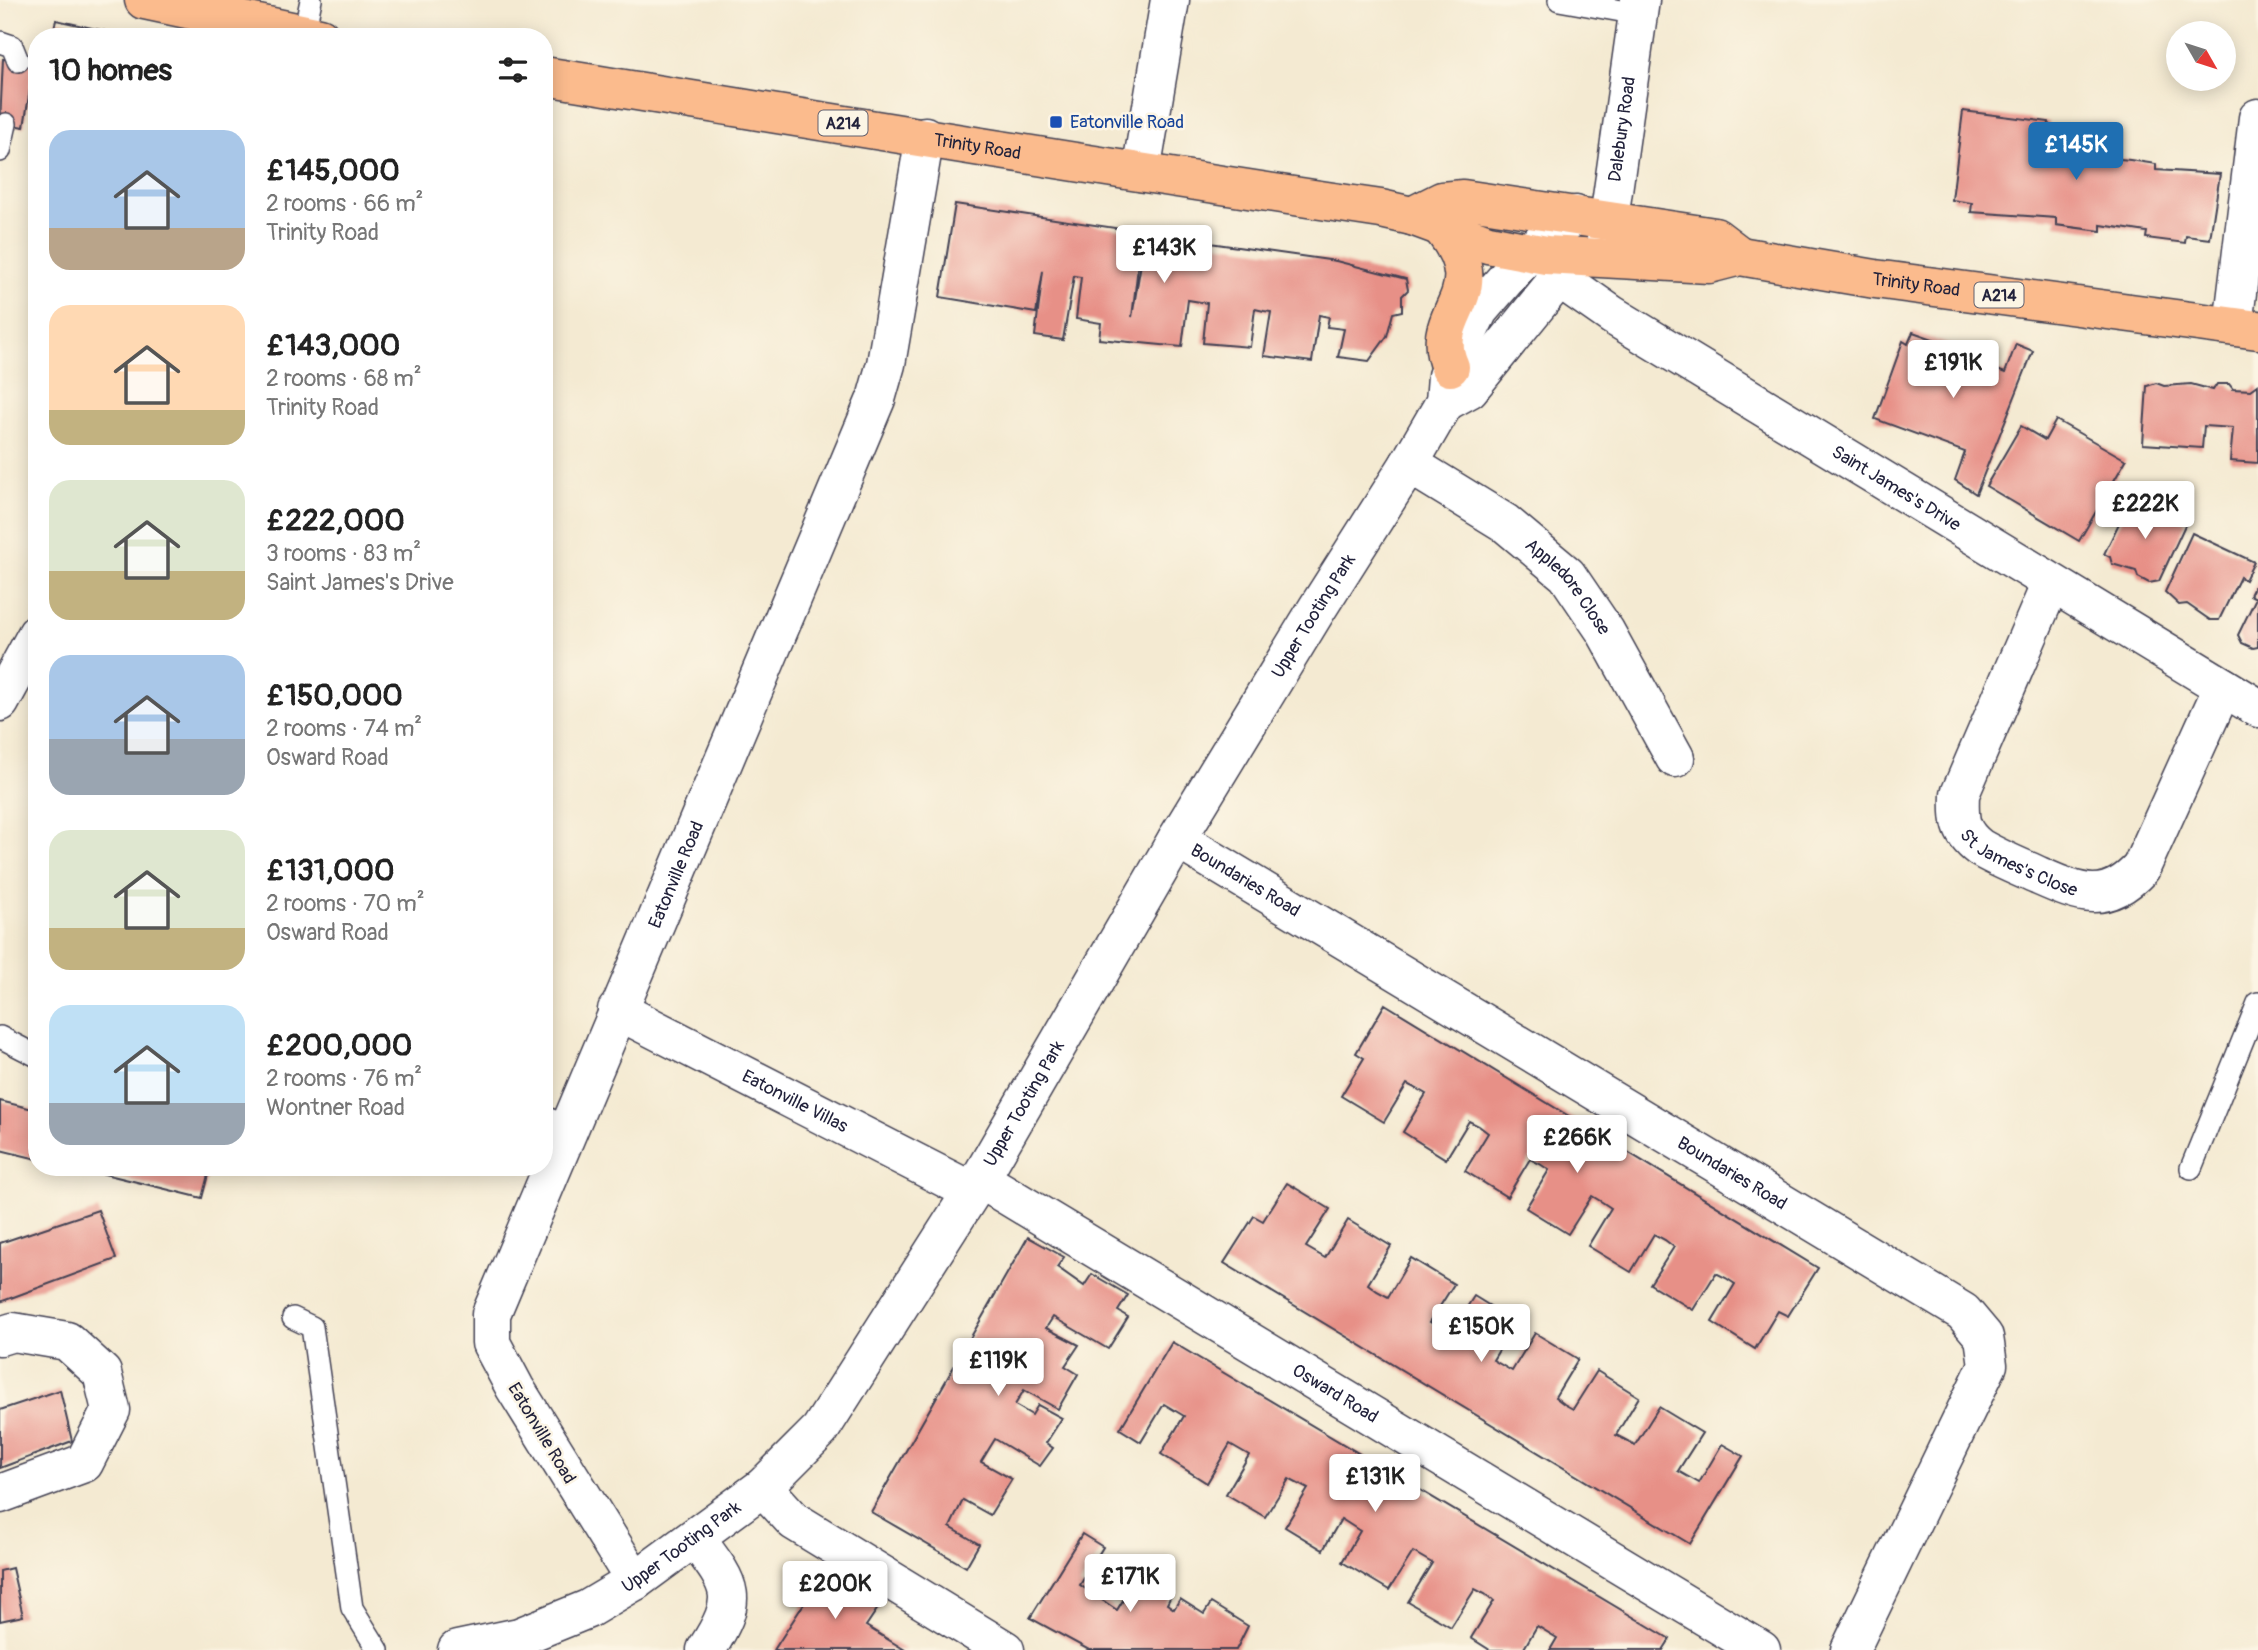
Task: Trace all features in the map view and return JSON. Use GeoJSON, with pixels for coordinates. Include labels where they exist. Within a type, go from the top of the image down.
{"type":"FeatureCollection","features":[{"type":"Feature","properties":{"kind":"highway"},"geometry":{"type":"LineString","coordinates":[[144,0],[312,23]]}},
{"type":"Feature","properties":{"kind":"highway","name":"Trinity Road"},"geometry":{"type":"LineString","coordinates":[[553,77],[925,136],[1083,165],[1141,172],[1427,221],[1544,262],[1603,259],[1709,264],[1741,256],[1875,279],[2246,328]]}},
{"type":"Feature","properties":{"kind":"highway","name":"Trinity Road"},"geometry":{"type":"LineString","coordinates":[[1427,221],[1442,201],[1463,199],[1715,237],[1741,256]]}},
{"type":"Feature","properties":{"kind":"highway"},"geometry":{"type":"LineString","coordinates":[[1427,221],[1457,250],[1465,284],[1445,329],[1448,385]]}},
{"type":"Feature","properties":{"kind":"street"},"geometry":{"type":"LineString","coordinates":[[1141,172],[1170,0]]}},
{"type":"Feature","properties":{"kind":"street","name":"Dalebury Road"},"geometry":{"type":"LineString","coordinates":[[1603,259],[1592,218],[1639,7]]}},
{"type":"Feature","properties":{"kind":"street"},"geometry":{"type":"LineString","coordinates":[[2246,328],[2258,118]]}},
{"type":"Feature","properties":{"kind":"street","name":"Eatonville Road"},"geometry":{"type":"LineString","coordinates":[[556,1122],[617,1010],[876,400],[886,364],[925,136]]}},
{"type":"Feature","properties":{"kind":"street","name":"Upper Tooting Park"},"geometry":{"type":"LineString","coordinates":[[457,1650],[519,1637],[588,1609],[635,1581],[763,1487],[828,1419],[975,1185],[1177,839],[1409,464],[1448,385],[1479,310],[1544,262],[1592,218]]}},
{"type":"Feature","properties":{"kind":"street","name":"Saint James's Drive"},"geometry":{"type":"LineString","coordinates":[[1544,262],[1624,322],[2258,708]]}},
{"type":"Feature","properties":{"kind":"street","name":"Appledore Close"},"geometry":{"type":"LineString","coordinates":[[1409,464],[1505,523],[1567,575],[1605,631],[1675,758]]}},
{"type":"Feature","properties":{"kind":"street","name":"St James's Close"},"geometry":{"type":"LineString","coordinates":[[2051,583],[1960,794],[1959,824],[1966,837],[1980,848],[2080,894],[2116,889],[2129,881],[2141,868],[2223,687]]}},
{"type":"Feature","properties":{"kind":"street"},"geometry":{"type":"LineString","coordinates":[[0,702],[28,651]]}},
{"type":"Feature","properties":{"kind":"street","name":"Boundaries Road"},"geometry":{"type":"LineString","coordinates":[[1177,839],[1963,1312],[1984,1338],[1989,1366],[1850,1650]]}},
{"type":"Feature","properties":{"kind":"street","name":"Eatonville Villas"},"geometry":{"type":"LineString","coordinates":[[617,1010],[975,1185]]}},
{"type":"Feature","properties":{"kind":"street","name":"Eatonville Road"},"geometry":{"type":"LineString","coordinates":[[538,1176],[491,1314],[491,1343],[548,1447],[635,1581]]}},
{"type":"Feature","properties":{"kind":"street","name":"Osward Road"},"geometry":{"type":"LineString","coordinates":[[975,1185],[1761,1650]]}},
{"type":"Feature","properties":{"kind":"street"},"geometry":{"type":"LineString","coordinates":[[0,1336],[13,1332],[67,1341],[102,1373],[111,1410],[84,1463],[0,1494]]}},
{"type":"Feature","properties":{"kind":"street"},"geometry":{"type":"LineString","coordinates":[[763,1487],[794,1521],[1005,1650]]}},
{"type":"Feature","properties":{"kind":"street"},"geometry":{"type":"LineString","coordinates":[[695,1538],[721,1573],[730,1603],[726,1618],[706,1650]]}},
{"type":"Feature","properties":{"kind":"lane"},"geometry":{"type":"LineString","coordinates":[[1559,0],[1639,7]]}},
{"type":"Feature","properties":{"kind":"lane"},"geometry":{"type":"LineString","coordinates":[[0,42],[12,46],[18,61]]}},
{"type":"Feature","properties":{"kind":"lane"},"geometry":{"type":"LineString","coordinates":[[0,151],[6,124]]}},
{"type":"Feature","properties":{"kind":"lane"},"geometry":{"type":"LineString","coordinates":[[2191,1168],[2258,1003]]}},
{"type":"Feature","properties":{"kind":"lane"},"geometry":{"type":"LineString","coordinates":[[0,1037],[28,1051]]}},
{"type":"Feature","properties":{"kind":"lane"},"geometry":{"type":"LineString","coordinates":[[293,1318],[312,1327],[352,1608],[378,1650]]}},
{"type":"Feature","properties":{"kind":"building"},"geometry":{"type":"Polygon","coordinates":[[[56,20],[92,28],[54,28],[56,20]]]}},
{"type":"Feature","properties":{"kind":"building"},"geometry":{"type":"Polygon","coordinates":[[[3,59],[28,63],[28,102],[24,127],[0,123],[3,59]]]}},
{"type":"Feature","properties":{"kind":"building"},"geometry":{"type":"Polygon","coordinates":[[[1963,111],[2049,122],[2046,149],[2063,151],[2067,127],[2088,129],[2084,160],[2110,163],[2110,158],[2130,160],[2156,164],[2156,170],[2220,174],[2210,239],[2186,236],[2185,243],[2146,238],[2147,232],[2101,225],[2101,231],[2056,225],[2056,218],[1971,212],[1972,203],[1952,200],[1963,111]]]}},
{"type":"Feature","properties":{"kind":"building"},"geometry":{"type":"Polygon","coordinates":[[[955,204],[1142,232],[1132,317],[1146,234],[1336,261],[1406,279],[1408,290],[1402,296],[1402,311],[1393,313],[1387,336],[1369,361],[1338,357],[1344,329],[1327,327],[1329,317],[1319,315],[1312,362],[1264,356],[1271,312],[1255,309],[1250,347],[1203,343],[1207,303],[1188,300],[1182,347],[1099,339],[1101,323],[1076,319],[1081,277],[1074,276],[1063,340],[1035,336],[1043,271],[1036,313],[940,297],[955,204]]]}},
{"type":"Feature","properties":{"kind":"building"},"geometry":{"type":"Polygon","coordinates":[[[1913,332],[1984,357],[1981,364],[2005,373],[2016,344],[2033,351],[1976,494],[1955,480],[1965,452],[1875,419],[1903,341],[1908,344],[1913,332]]]}},
{"type":"Feature","properties":{"kind":"building"},"geometry":{"type":"Polygon","coordinates":[[[2156,383],[2164,386],[2191,384],[2213,390],[2217,384],[2229,384],[2233,389],[2251,390],[2258,385],[2258,463],[2230,461],[2233,428],[2204,426],[2202,448],[2143,444],[2147,386],[2156,383]]]}},
{"type":"Feature","properties":{"kind":"building"},"geometry":{"type":"Polygon","coordinates":[[[2056,420],[2126,460],[2079,541],[1986,486],[2021,426],[2045,440],[2056,420]]]}},
{"type":"Feature","properties":{"kind":"building"},"geometry":{"type":"Polygon","coordinates":[[[2132,497],[2186,523],[2159,581],[2149,583],[2138,577],[2136,571],[2112,564],[2110,557],[2104,554],[2132,497]]]}},
{"type":"Feature","properties":{"kind":"building"},"geometry":{"type":"Polygon","coordinates":[[[2192,533],[2254,562],[2245,580],[2240,577],[2219,620],[2210,620],[2187,604],[2179,605],[2165,592],[2192,533]]]}},
{"type":"Feature","properties":{"kind":"building"},"geometry":{"type":"Polygon","coordinates":[[[2258,579],[2258,647],[2253,648],[2242,643],[2238,635],[2256,598],[2250,595],[2258,579]]]}},
{"type":"Feature","properties":{"kind":"building"},"geometry":{"type":"Polygon","coordinates":[[[1385,1004],[1818,1268],[1788,1316],[1778,1311],[1755,1349],[1712,1322],[1735,1284],[1726,1278],[1716,1273],[1693,1310],[1650,1284],[1674,1247],[1665,1240],[1654,1234],[1631,1272],[1588,1246],[1611,1208],[1602,1202],[1592,1196],[1568,1234],[1526,1208],[1549,1170],[1540,1164],[1530,1159],[1507,1197],[1465,1171],[1488,1133],[1479,1126],[1469,1121],[1446,1159],[1403,1132],[1426,1094],[1407,1084],[1384,1122],[1341,1096],[1364,1058],[1356,1053],[1385,1004]]]}},
{"type":"Feature","properties":{"kind":"building"},"geometry":{"type":"Polygon","coordinates":[[[0,1101],[28,1108],[28,1157],[0,1150],[0,1101]]]}},
{"type":"Feature","properties":{"kind":"building"},"geometry":{"type":"Polygon","coordinates":[[[113,1176],[208,1176],[202,1198],[113,1176]]]}},
{"type":"Feature","properties":{"kind":"building"},"geometry":{"type":"Polygon","coordinates":[[[1287,1183],[1330,1209],[1306,1247],[1325,1258],[1348,1220],[1391,1246],[1368,1284],[1377,1291],[1388,1297],[1411,1258],[1454,1284],[1430,1322],[1450,1334],[1474,1296],[1516,1322],[1493,1360],[1512,1371],[1535,1333],[1578,1359],[1555,1397],[1564,1404],[1573,1409],[1597,1371],[1639,1397],[1616,1435],[1635,1445],[1659,1407],[1702,1433],[1678,1471],[1699,1483],[1722,1444],[1743,1456],[1690,1544],[1224,1263],[1254,1216],[1263,1221],[1287,1183]]]}},
{"type":"Feature","properties":{"kind":"building"},"geometry":{"type":"Polygon","coordinates":[[[98,1210],[116,1259],[0,1302],[0,1243],[98,1210]]]}},
{"type":"Feature","properties":{"kind":"building"},"geometry":{"type":"Polygon","coordinates":[[[1028,1237],[1064,1257],[1057,1267],[1084,1286],[1092,1274],[1128,1295],[1118,1311],[1128,1317],[1108,1349],[1053,1317],[1046,1328],[1079,1345],[1065,1366],[1078,1374],[1058,1409],[1024,1390],[1015,1405],[1032,1415],[1038,1405],[1062,1418],[1046,1443],[1053,1448],[1040,1466],[995,1439],[981,1462],[1012,1479],[990,1515],[963,1500],[950,1527],[979,1544],[966,1567],[871,1512],[1028,1237]]]}},
{"type":"Feature","properties":{"kind":"building"},"geometry":{"type":"Polygon","coordinates":[[[1172,1342],[1670,1639],[1663,1650],[1550,1650],[1557,1638],[1537,1626],[1523,1650],[1490,1650],[1471,1638],[1494,1601],[1485,1594],[1475,1589],[1451,1627],[1408,1602],[1432,1563],[1413,1552],[1389,1590],[1342,1562],[1360,1531],[1346,1522],[1341,1519],[1323,1550],[1285,1527],[1308,1489],[1289,1479],[1265,1517],[1226,1494],[1249,1455],[1230,1444],[1207,1483],[1161,1454],[1184,1416],[1164,1404],[1141,1442],[1120,1429],[1172,1342]]]}},
{"type":"Feature","properties":{"kind":"building"},"geometry":{"type":"Polygon","coordinates":[[[60,1390],[72,1441],[0,1468],[0,1410],[60,1390]]]}},
{"type":"Feature","properties":{"kind":"building"},"geometry":{"type":"Polygon","coordinates":[[[1082,1534],[1103,1547],[1080,1585],[1117,1610],[1139,1574],[1172,1594],[1167,1604],[1174,1609],[1180,1599],[1204,1614],[1211,1603],[1248,1626],[1236,1650],[1089,1650],[1030,1618],[1082,1534]]]}},
{"type":"Feature","properties":{"kind":"building"},"geometry":{"type":"Polygon","coordinates":[[[12,1568],[23,1616],[0,1621],[0,1571],[12,1568]]]}},
{"type":"Feature","properties":{"kind":"building"},"geometry":{"type":"Polygon","coordinates":[[[825,1571],[880,1605],[866,1626],[905,1650],[774,1650],[825,1571]]]}},
{"type":"Feature","properties":{"kind":"place","name":"Eatonville Road"},"geometry":{"type":"Point","coordinates":[1056,122]}}]}
